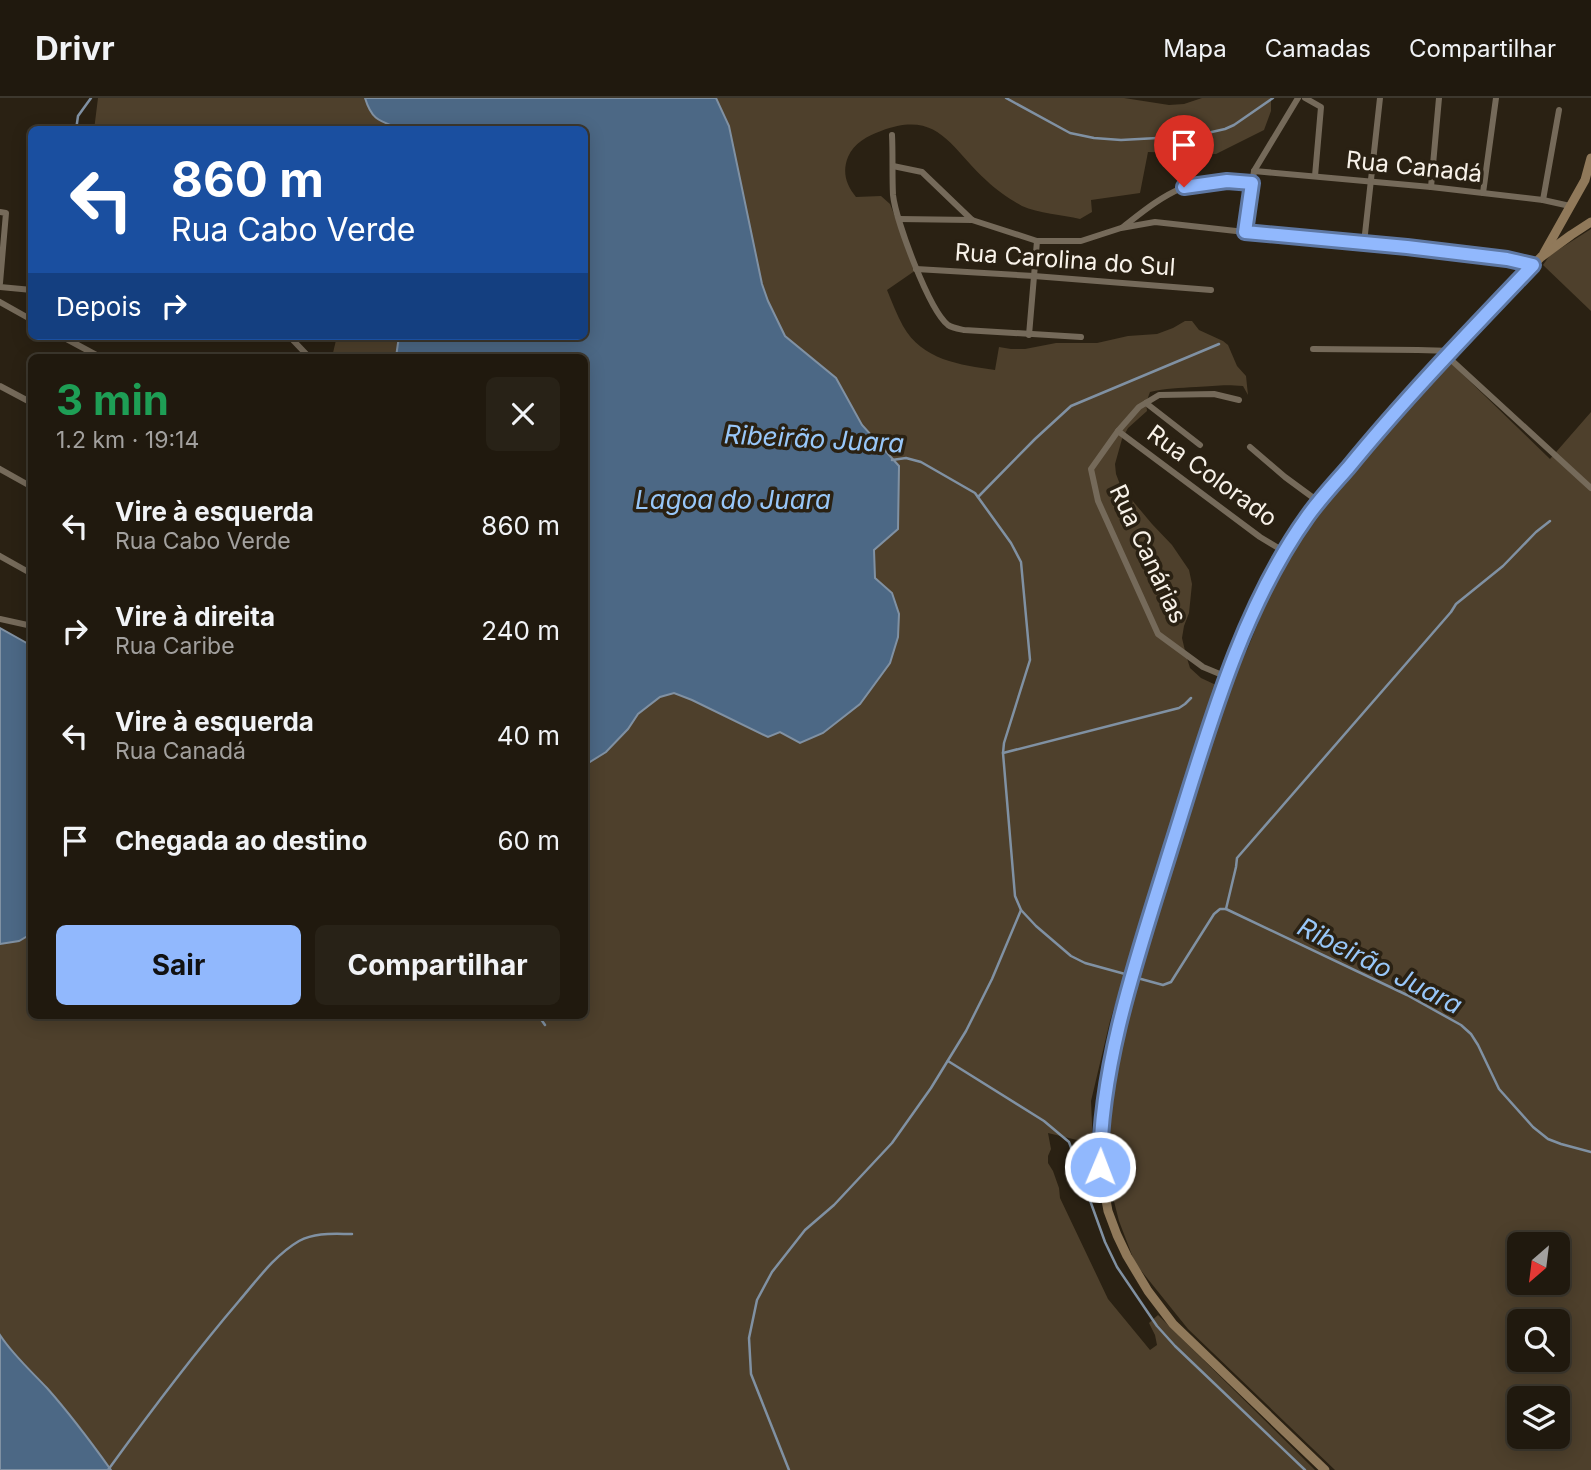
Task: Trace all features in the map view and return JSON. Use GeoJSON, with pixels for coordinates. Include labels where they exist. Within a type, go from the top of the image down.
{"type":"FeatureCollection","features":[{"type":"Feature","properties":{"kind":"main road"},"geometry":{"type":"LineString","coordinates":[[1541,257],[1585,180],[1591,158]]}},
{"type":"Feature","properties":{"kind":"main road"},"geometry":{"type":"LineString","coordinates":[[1325,1470],[1173,1324],[1148,1291],[1127,1256],[1108,1211],[1100,1167],[1101,1129],[1110,1068],[1135,968],[1206,738],[1255,608],[1284,552],[1307,516],[1387,420],[1541,257],[1591,222]]}},
{"type":"Feature","properties":{"kind":"street"},"geometry":{"type":"LineString","coordinates":[[1245,232],[1254,171],[1298,98]]}},
{"type":"Feature","properties":{"kind":"street"},"geometry":{"type":"LineString","coordinates":[[1305,98],[1321,107]]}},
{"type":"Feature","properties":{"kind":"street"},"geometry":{"type":"LineString","coordinates":[[1315,176],[1322,98]]}},
{"type":"Feature","properties":{"kind":"street"},"geometry":{"type":"LineString","coordinates":[[1364,243],[1380,98]]}},
{"type":"Feature","properties":{"kind":"street"},"geometry":{"type":"LineString","coordinates":[[1431,187],[1439,98]]}},
{"type":"Feature","properties":{"kind":"street"},"geometry":{"type":"LineString","coordinates":[[1483,193],[1496,98]]}},
{"type":"Feature","properties":{"kind":"street"},"geometry":{"type":"LineString","coordinates":[[1544,200],[1559,110]]}},
{"type":"Feature","properties":{"kind":"street"},"geometry":{"type":"LineString","coordinates":[[892,135],[893,197],[899,219],[916,270],[936,311],[949,326],[964,330],[1081,337]]}},
{"type":"Feature","properties":{"kind":"street"},"geometry":{"type":"LineString","coordinates":[[893,166],[922,173],[972,220]]}},
{"type":"Feature","properties":{"kind":"street","name":"Rua Canadá"},"geometry":{"type":"LineString","coordinates":[[1254,171],[1431,187],[1544,200],[1570,206]]}},
{"type":"Feature","properties":{"kind":"street"},"geometry":{"type":"LineString","coordinates":[[1121,228],[1154,204],[1184,187],[1227,181],[1252,183]]}},
{"type":"Feature","properties":{"kind":"street"},"geometry":{"type":"LineString","coordinates":[[3,213],[0,285],[28,289]]}},
{"type":"Feature","properties":{"kind":"street"},"geometry":{"type":"LineString","coordinates":[[899,219],[972,220],[1037,241],[1081,241],[1121,228],[1155,222],[1507,259],[1533,265]]}},
{"type":"Feature","properties":{"kind":"street"},"geometry":{"type":"LineString","coordinates":[[1029,335],[1037,241]]}},
{"type":"Feature","properties":{"kind":"street","name":"Rua Carolina do Sul"},"geometry":{"type":"LineString","coordinates":[[916,270],[1211,290]]}},
{"type":"Feature","properties":{"kind":"street"},"geometry":{"type":"LineString","coordinates":[[0,302],[28,318]]}},
{"type":"Feature","properties":{"kind":"street"},"geometry":{"type":"LineString","coordinates":[[68,340],[94,354]]}},
{"type":"Feature","properties":{"kind":"street"},"geometry":{"type":"LineString","coordinates":[[293,340],[306,354]]}},
{"type":"Feature","properties":{"kind":"street"},"geometry":{"type":"LineString","coordinates":[[1313,349],[1418,349],[1450,354],[1591,488]]}},
{"type":"Feature","properties":{"kind":"street"},"geometry":{"type":"LineString","coordinates":[[0,386],[28,401]]}},
{"type":"Feature","properties":{"kind":"street"},"geometry":{"type":"LineString","coordinates":[[1200,445],[1146,402],[1159,395],[1191,394],[1214,394],[1239,400]]}},
{"type":"Feature","properties":{"kind":"street","name":"Rua Canárias"},"geometry":{"type":"LineString","coordinates":[[1146,402],[1118,430],[1091,470],[1098,501],[1158,634],[1203,667],[1227,677]]}},
{"type":"Feature","properties":{"kind":"street","name":"Rua Colorado"},"geometry":{"type":"LineString","coordinates":[[1118,430],[1260,537],[1284,552]]}},
{"type":"Feature","properties":{"kind":"street"},"geometry":{"type":"LineString","coordinates":[[1250,447],[1320,502]]}},
{"type":"Feature","properties":{"kind":"street"},"geometry":{"type":"LineString","coordinates":[[0,469],[28,485]]}},
{"type":"Feature","properties":{"kind":"street"},"geometry":{"type":"LineString","coordinates":[[0,556],[28,572]]}},
{"type":"Feature","properties":{"kind":"street"},"geometry":{"type":"LineString","coordinates":[[0,619],[28,624]]}},
{"type":"Feature","properties":{"kind":"shaded area"},"geometry":{"type":"Polygon","coordinates":[[[98,98],[365,98],[374,116],[393,126],[94,126],[98,98]]]}},
{"type":"Feature","properties":{"kind":"shaded area"},"geometry":{"type":"Polygon","coordinates":[[[716,98],[1124,98],[1169,105],[1184,104],[1202,98],[1271,98],[1271,111],[1264,130],[1216,154],[1148,152],[1140,193],[1091,200],[1092,212],[1080,219],[1018,204],[991,184],[942,135],[917,125],[901,125],[871,135],[862,141],[848,157],[845,173],[847,183],[856,197],[881,196],[890,204],[916,270],[887,290],[903,326],[920,347],[931,354],[956,363],[995,370],[999,347],[1025,349],[1056,343],[1097,343],[1128,336],[1157,334],[1185,321],[1192,321],[1199,330],[1228,345],[1237,366],[1246,376],[1248,395],[1243,386],[1230,385],[1150,392],[1146,403],[1147,411],[1128,428],[1115,464],[1121,487],[1172,545],[1189,570],[1192,584],[1189,613],[1182,638],[1190,668],[1201,678],[1216,685],[1110,1021],[1091,1101],[1093,1146],[1048,1133],[1051,1149],[1048,1163],[1059,1188],[1060,1198],[1108,1299],[1150,1350],[1157,1345],[1149,1323],[1158,1315],[1315,1470],[111,1470],[81,1428],[8,1348],[0,1335],[0,944],[28,935],[28,1019],[588,1019],[588,763],[606,752],[638,714],[660,697],[674,693],[767,737],[780,732],[823,733],[860,704],[890,663],[892,593],[875,578],[868,431],[836,378],[785,336],[768,301],[762,284],[729,126],[716,98]]]}},
{"type":"Feature","properties":{"kind":"shaded area"},"geometry":{"type":"Polygon","coordinates":[[[1591,229],[1591,311],[1543,265],[1550,255],[1591,229]]]}},
{"type":"Feature","properties":{"kind":"shaded area"},"geometry":{"type":"Polygon","coordinates":[[[336,340],[398,340],[396,354],[333,354],[336,340]]]}},
{"type":"Feature","properties":{"kind":"shaded area"},"geometry":{"type":"Polygon","coordinates":[[[1451,363],[1550,459],[1591,412],[1591,1470],[1335,1470],[1188,1329],[1135,1263],[1119,1221],[1106,1170],[1103,1103],[1121,1024],[1215,731],[1218,701],[1247,650],[1278,574],[1332,494],[1436,376],[1451,363]]]}},
{"type":"Feature","properties":{"kind":"water","name":"Lagoa do Juara"},"geometry":{"type":"Polygon","coordinates":[[[365,98],[716,98],[729,126],[762,284],[785,336],[836,378],[862,425],[899,466],[898,529],[874,550],[875,578],[892,593],[899,614],[898,637],[890,663],[860,704],[823,733],[800,743],[780,732],[768,737],[674,693],[660,697],[638,714],[606,752],[588,763],[588,354],[396,354],[398,340],[588,340],[588,126],[393,126],[378,119],[365,98]]]}},
{"type":"Feature","properties":{"kind":"water"},"geometry":{"type":"Polygon","coordinates":[[[0,628],[28,644],[28,936],[19,941],[0,944],[0,628]]]}},
{"type":"Feature","properties":{"kind":"water"},"geometry":{"type":"Polygon","coordinates":[[[0,1335],[64,1408],[111,1470],[0,1470],[0,1335]]]}},
{"type":"Feature","properties":{"kind":"waterway"},"geometry":{"type":"LineString","coordinates":[[77,126],[78,116],[91,98]]}},
{"type":"Feature","properties":{"kind":"waterway"},"geometry":{"type":"LineString","coordinates":[[1006,98],[1070,133],[1121,140],[1194,136],[1225,129],[1273,98]]}},
{"type":"Feature","properties":{"kind":"waterway"},"geometry":{"type":"LineString","coordinates":[[978,497],[1071,406],[1219,344]]}},
{"type":"Feature","properties":{"kind":"waterway","name":"Ribeirão Juara"},"geometry":{"type":"LineString","coordinates":[[892,460],[906,458],[921,462],[975,493],[1011,543],[1021,562],[1030,660],[1003,753],[1015,896],[1021,910],[1071,956],[1085,963],[1125,974]]}},
{"type":"Feature","properties":{"kind":"waterway"},"geometry":{"type":"LineString","coordinates":[[1226,909],[1237,858],[1456,604],[1503,566],[1550,521]]}},
{"type":"Feature","properties":{"kind":"waterway"},"geometry":{"type":"LineString","coordinates":[[1003,753],[1179,708],[1191,698]]}},
{"type":"Feature","properties":{"kind":"waterway","name":"Ribeirão Juara"},"geometry":{"type":"LineString","coordinates":[[1141,979],[1163,985],[1171,982],[1214,914],[1220,909],[1226,909],[1407,995],[1461,1025],[1478,1045],[1499,1089],[1533,1127],[1548,1139],[1591,1152]]}},
{"type":"Feature","properties":{"kind":"waterway"},"geometry":{"type":"LineString","coordinates":[[789,1470],[751,1374],[749,1338],[757,1300],[772,1272],[805,1230],[834,1205],[892,1143],[931,1088],[966,1031],[992,979],[1021,910]]}},
{"type":"Feature","properties":{"kind":"waterway"},"geometry":{"type":"LineString","coordinates":[[541,1019],[545,1025]]}},
{"type":"Feature","properties":{"kind":"waterway"},"geometry":{"type":"LineString","coordinates":[[948,1061],[1044,1121],[1069,1142],[1105,1242],[1117,1267],[1157,1326],[1305,1470]]}},
{"type":"Feature","properties":{"kind":"waterway"},"geometry":{"type":"LineString","coordinates":[[108,1470],[188,1363],[274,1261],[305,1238],[325,1234],[352,1234]]}},
{"type":"Feature","properties":{"kind":"route"},"geometry":{"type":"LineString","coordinates":[[1100,1167],[1102,1117],[1110,1068],[1135,968],[1218,701],[1255,608],[1284,552],[1307,516],[1387,420],[1533,265],[1507,259],[1407,247],[1245,232],[1252,183],[1227,181],[1184,187]]}}]}
